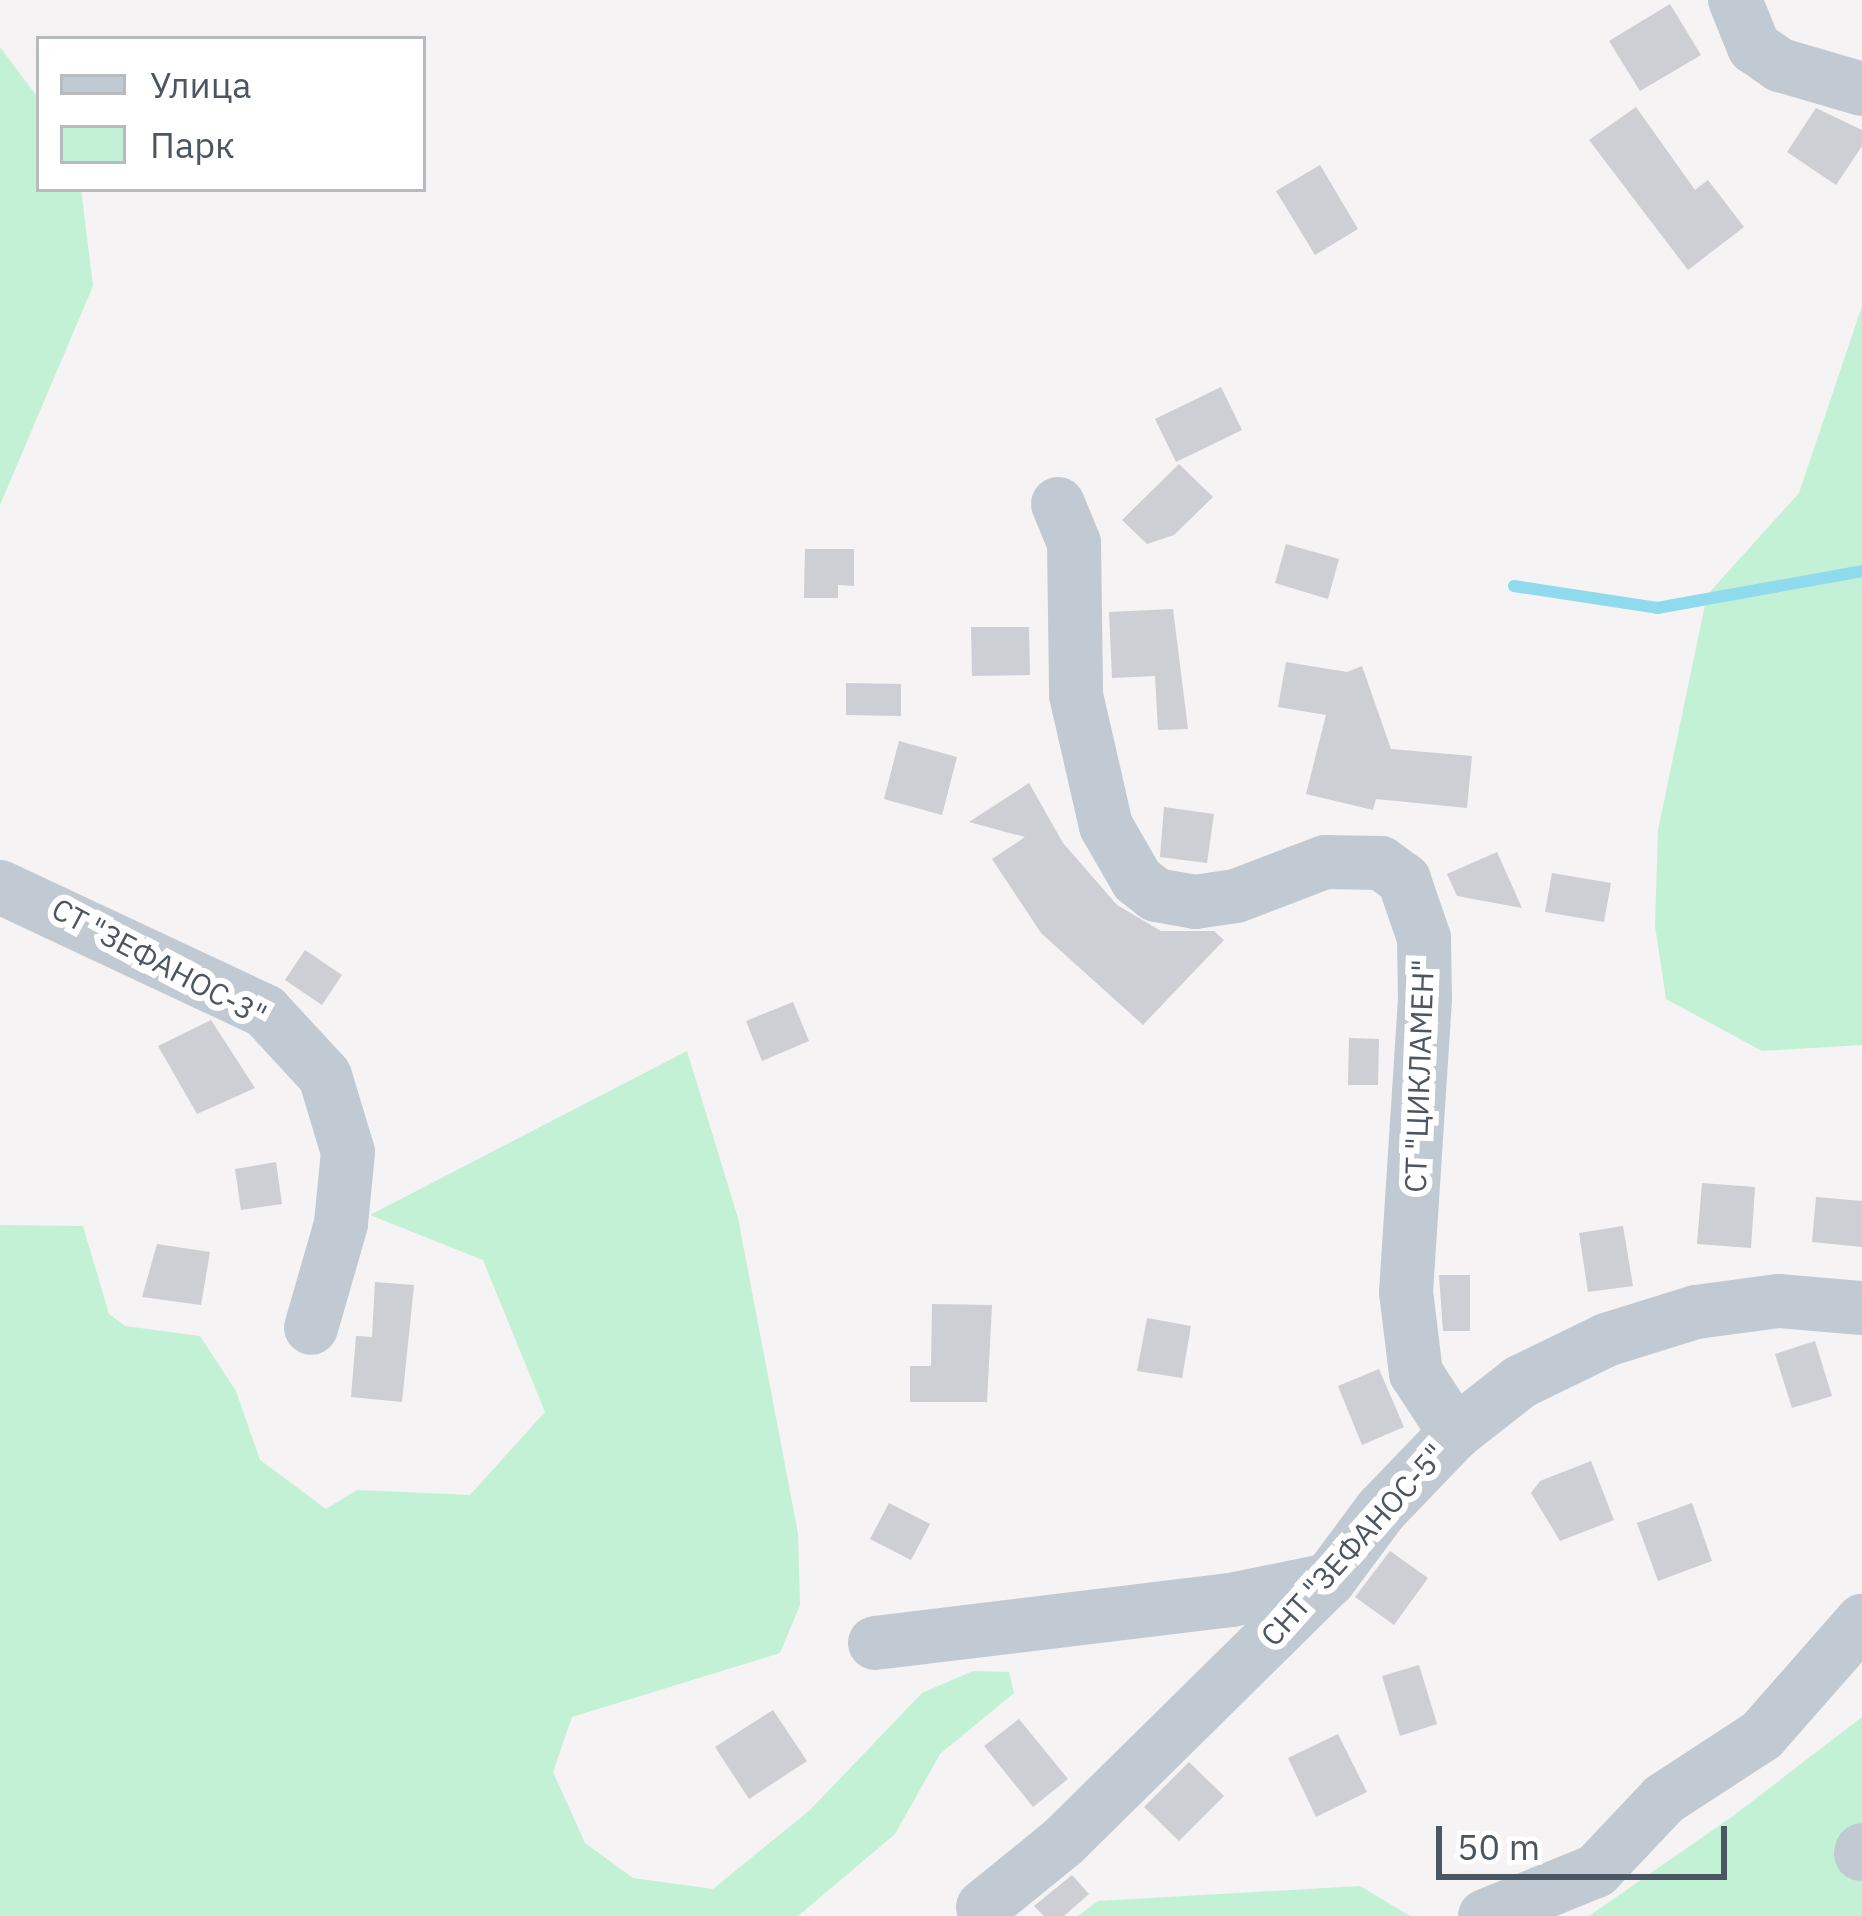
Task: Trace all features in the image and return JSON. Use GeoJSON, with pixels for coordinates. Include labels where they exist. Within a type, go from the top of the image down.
{"type":"FeatureCollection","features":[{"type":"Feature","properties":{"kind":"street"},"geometry":{"type":"LineString","coordinates":[[1737,10],[1754,47],[1780,65],[1862,89]]}},
{"type":"Feature","properties":{"kind":"street","name":"СТ \"ЦИКЛАМЕН\""},"geometry":{"type":"LineString","coordinates":[[1058,504],[1074,543],[1076,694],[1106,826],[1137,880],[1156,895],[1195,902],[1236,896],[1325,862],[1381,863],[1404,880],[1424,938],[1425,999],[1406,1292],[1415,1372],[1455,1433]]}},
{"type":"Feature","properties":{"kind":"street","name":"СТ \"ЗЕФАНОС-3\""},"geometry":{"type":"LineString","coordinates":[[0,887],[265,1011],[325,1076],[349,1152],[341,1224],[311,1328]]}},
{"type":"Feature","properties":{"kind":"street","name":"СНТ \"ЗЕФАНОС-5\""},"geometry":{"type":"LineString","coordinates":[[983,1907],[1063,1842],[1329,1580],[1381,1510],[1455,1433],[1520,1382],[1606,1340],[1696,1312],[1778,1301],[1862,1308]]}},
{"type":"Feature","properties":{"kind":"street"},"geometry":{"type":"LineString","coordinates":[[875,1643],[1231,1600],[1329,1580]]}},
{"type":"Feature","properties":{"kind":"street"},"geometry":{"type":"LineString","coordinates":[[1485,1916],[1596,1870],[1664,1799],[1762,1736],[1862,1621]]}},
{"type":"Feature","properties":{"kind":"green space"},"geometry":{"type":"Polygon","coordinates":[[[0,47],[36,95],[36,192],[81,192],[93,286],[0,505],[0,47]]]}},
{"type":"Feature","properties":{"kind":"green space"},"geometry":{"type":"Polygon","coordinates":[[[1862,306],[1862,1045],[1762,1051],[1666,999],[1655,926],[1658,830],[1707,595],[1799,493],[1862,306]]]}},
{"type":"Feature","properties":{"kind":"green space"},"geometry":{"type":"Polygon","coordinates":[[[687,1051],[738,1218],[798,1533],[800,1605],[780,1653],[572,1717],[553,1772],[585,1843],[633,1878],[713,1889],[810,1810],[922,1693],[973,1671],[1009,1672],[1014,1693],[940,1754],[895,1834],[798,1916],[0,1916],[0,1225],[83,1226],[109,1314],[125,1326],[200,1336],[236,1391],[260,1460],[326,1509],[357,1490],[470,1495],[545,1412],[483,1260],[370,1215],[687,1051]]]}},
{"type":"Feature","properties":{"kind":"green space"},"geometry":{"type":"Polygon","coordinates":[[[1862,1717],[1862,1916],[1589,1916],[1733,1816],[1862,1717]]]}},
{"type":"Feature","properties":{"kind":"green space"},"geometry":{"type":"Polygon","coordinates":[[[1360,1886],[1410,1916],[1078,1916],[1098,1901],[1360,1886]]]}},
{"type":"Feature","properties":{"kind":"building"},"geometry":{"type":"Polygon","coordinates":[[[1670,4],[1701,55],[1640,91],[1609,41],[1670,4]]]}},
{"type":"Feature","properties":{"kind":"building"},"geometry":{"type":"Polygon","coordinates":[[[1636,107],[1695,190],[1708,180],[1744,227],[1688,270],[1589,140],[1636,107]]]}},
{"type":"Feature","properties":{"kind":"building"},"geometry":{"type":"Polygon","coordinates":[[[1816,108],[1862,130],[1862,146],[1836,185],[1787,152],[1816,108]]]}},
{"type":"Feature","properties":{"kind":"building"},"geometry":{"type":"Polygon","coordinates":[[[1320,165],[1358,229],[1315,255],[1276,191],[1320,165]]]}},
{"type":"Feature","properties":{"kind":"building"},"geometry":{"type":"Polygon","coordinates":[[[1221,387],[1242,430],[1176,462],[1155,419],[1221,387]]]}},
{"type":"Feature","properties":{"kind":"building"},"geometry":{"type":"Polygon","coordinates":[[[1179,464],[1213,497],[1174,535],[1147,544],[1122,520],[1179,464]]]}},
{"type":"Feature","properties":{"kind":"building"},"geometry":{"type":"Polygon","coordinates":[[[1286,544],[1339,559],[1328,599],[1275,583],[1286,544]]]}},
{"type":"Feature","properties":{"kind":"building"},"geometry":{"type":"Polygon","coordinates":[[[805,549],[854,549],[854,586],[838,585],[838,598],[804,598],[805,549]]]}},
{"type":"Feature","properties":{"kind":"building"},"geometry":{"type":"Polygon","coordinates":[[[1173,609],[1188,729],[1158,730],[1155,676],[1112,678],[1109,612],[1173,609]]]}},
{"type":"Feature","properties":{"kind":"building"},"geometry":{"type":"Polygon","coordinates":[[[971,627],[1029,627],[1030,675],[972,676],[971,627]]]}},
{"type":"Feature","properties":{"kind":"building"},"geometry":{"type":"Polygon","coordinates":[[[1286,662],[1347,672],[1362,666],[1391,749],[1472,756],[1467,808],[1376,799],[1373,810],[1306,794],[1326,715],[1278,707],[1286,662]]]}},
{"type":"Feature","properties":{"kind":"building"},"geometry":{"type":"Polygon","coordinates":[[[846,683],[901,684],[901,716],[846,715],[846,683]]]}},
{"type":"Feature","properties":{"kind":"building"},"geometry":{"type":"Polygon","coordinates":[[[899,741],[957,757],[942,815],[884,799],[899,741]]]}},
{"type":"Feature","properties":{"kind":"building"},"geometry":{"type":"Polygon","coordinates":[[[1029,783],[1063,843],[1117,905],[1161,931],[1214,931],[1224,940],[1143,1025],[1041,933],[992,859],[1025,837],[969,822],[1029,783]]]}},
{"type":"Feature","properties":{"kind":"building"},"geometry":{"type":"Polygon","coordinates":[[[1164,807],[1214,814],[1207,863],[1160,857],[1164,807]]]}},
{"type":"Feature","properties":{"kind":"building"},"geometry":{"type":"Polygon","coordinates":[[[1497,852],[1522,908],[1457,896],[1447,874],[1497,852]]]}},
{"type":"Feature","properties":{"kind":"building"},"geometry":{"type":"Polygon","coordinates":[[[1552,873],[1611,883],[1604,922],[1545,912],[1552,873]]]}},
{"type":"Feature","properties":{"kind":"building"},"geometry":{"type":"Polygon","coordinates":[[[305,950],[342,975],[322,1005],[285,980],[305,950]]]}},
{"type":"Feature","properties":{"kind":"building"},"geometry":{"type":"Polygon","coordinates":[[[793,1002],[809,1041],[762,1061],[746,1021],[793,1002]]]}},
{"type":"Feature","properties":{"kind":"building"},"geometry":{"type":"Polygon","coordinates":[[[211,1020],[255,1088],[197,1114],[158,1046],[211,1020]]]}},
{"type":"Feature","properties":{"kind":"building"},"geometry":{"type":"Polygon","coordinates":[[[1349,1038],[1379,1039],[1378,1085],[1348,1085],[1349,1038]]]}},
{"type":"Feature","properties":{"kind":"building"},"geometry":{"type":"Polygon","coordinates":[[[276,1162],[282,1204],[241,1210],[235,1169],[276,1162]]]}},
{"type":"Feature","properties":{"kind":"building"},"geometry":{"type":"Polygon","coordinates":[[[1702,1183],[1755,1187],[1751,1248],[1697,1244],[1702,1183]]]}},
{"type":"Feature","properties":{"kind":"building"},"geometry":{"type":"Polygon","coordinates":[[[1816,1197],[1862,1201],[1862,1247],[1812,1242],[1816,1197]]]}},
{"type":"Feature","properties":{"kind":"building"},"geometry":{"type":"Polygon","coordinates":[[[1623,1226],[1633,1286],[1588,1292],[1579,1233],[1623,1226]]]}},
{"type":"Feature","properties":{"kind":"building"},"geometry":{"type":"Polygon","coordinates":[[[157,1244],[210,1252],[201,1305],[142,1297],[157,1244]]]}},
{"type":"Feature","properties":{"kind":"building"},"geometry":{"type":"Polygon","coordinates":[[[1439,1275],[1470,1275],[1470,1331],[1443,1331],[1439,1275]]]}},
{"type":"Feature","properties":{"kind":"building"},"geometry":{"type":"Polygon","coordinates":[[[375,1282],[414,1285],[402,1402],[351,1397],[356,1336],[372,1337],[375,1282]]]}},
{"type":"Feature","properties":{"kind":"building"},"geometry":{"type":"Polygon","coordinates":[[[932,1304],[992,1305],[987,1402],[910,1402],[910,1366],[931,1366],[932,1304]]]}},
{"type":"Feature","properties":{"kind":"building"},"geometry":{"type":"Polygon","coordinates":[[[1147,1318],[1191,1326],[1182,1378],[1137,1371],[1147,1318]]]}},
{"type":"Feature","properties":{"kind":"building"},"geometry":{"type":"Polygon","coordinates":[[[1815,1341],[1832,1396],[1792,1408],[1775,1354],[1815,1341]]]}},
{"type":"Feature","properties":{"kind":"building"},"geometry":{"type":"Polygon","coordinates":[[[1379,1369],[1404,1427],[1362,1445],[1338,1386],[1379,1369]]]}},
{"type":"Feature","properties":{"kind":"building"},"geometry":{"type":"Polygon","coordinates":[[[1591,1461],[1614,1520],[1560,1541],[1531,1493],[1540,1481],[1591,1461]]]}},
{"type":"Feature","properties":{"kind":"building"},"geometry":{"type":"Polygon","coordinates":[[[889,1503],[930,1524],[911,1560],[870,1539],[889,1503]]]}},
{"type":"Feature","properties":{"kind":"building"},"geometry":{"type":"Polygon","coordinates":[[[1692,1503],[1712,1561],[1658,1581],[1637,1523],[1692,1503]]]}},
{"type":"Feature","properties":{"kind":"building"},"geometry":{"type":"Polygon","coordinates":[[[1390,1551],[1428,1578],[1394,1625],[1355,1597],[1390,1551]]]}},
{"type":"Feature","properties":{"kind":"building"},"geometry":{"type":"Polygon","coordinates":[[[1419,1665],[1437,1724],[1400,1736],[1382,1676],[1419,1665]]]}},
{"type":"Feature","properties":{"kind":"building"},"geometry":{"type":"Polygon","coordinates":[[[773,1710],[807,1761],[749,1799],[715,1747],[773,1710]]]}},
{"type":"Feature","properties":{"kind":"building"},"geometry":{"type":"Polygon","coordinates":[[[1019,1719],[1068,1779],[1033,1807],[984,1746],[1019,1719]]]}},
{"type":"Feature","properties":{"kind":"building"},"geometry":{"type":"Polygon","coordinates":[[[1338,1734],[1367,1792],[1316,1817],[1288,1758],[1338,1734]]]}},
{"type":"Feature","properties":{"kind":"building"},"geometry":{"type":"Polygon","coordinates":[[[1189,1762],[1224,1796],[1179,1841],[1144,1807],[1189,1762]]]}},
{"type":"Feature","properties":{"kind":"building"},"geometry":{"type":"Polygon","coordinates":[[[1072,1875],[1089,1894],[1064,1916],[1044,1916],[1034,1906],[1072,1875]]]}},
{"type":"Feature","properties":{"kind":"waterway"},"geometry":{"type":"LineString","coordinates":[[1514,586],[1657,608],[1862,571]]}}]}
